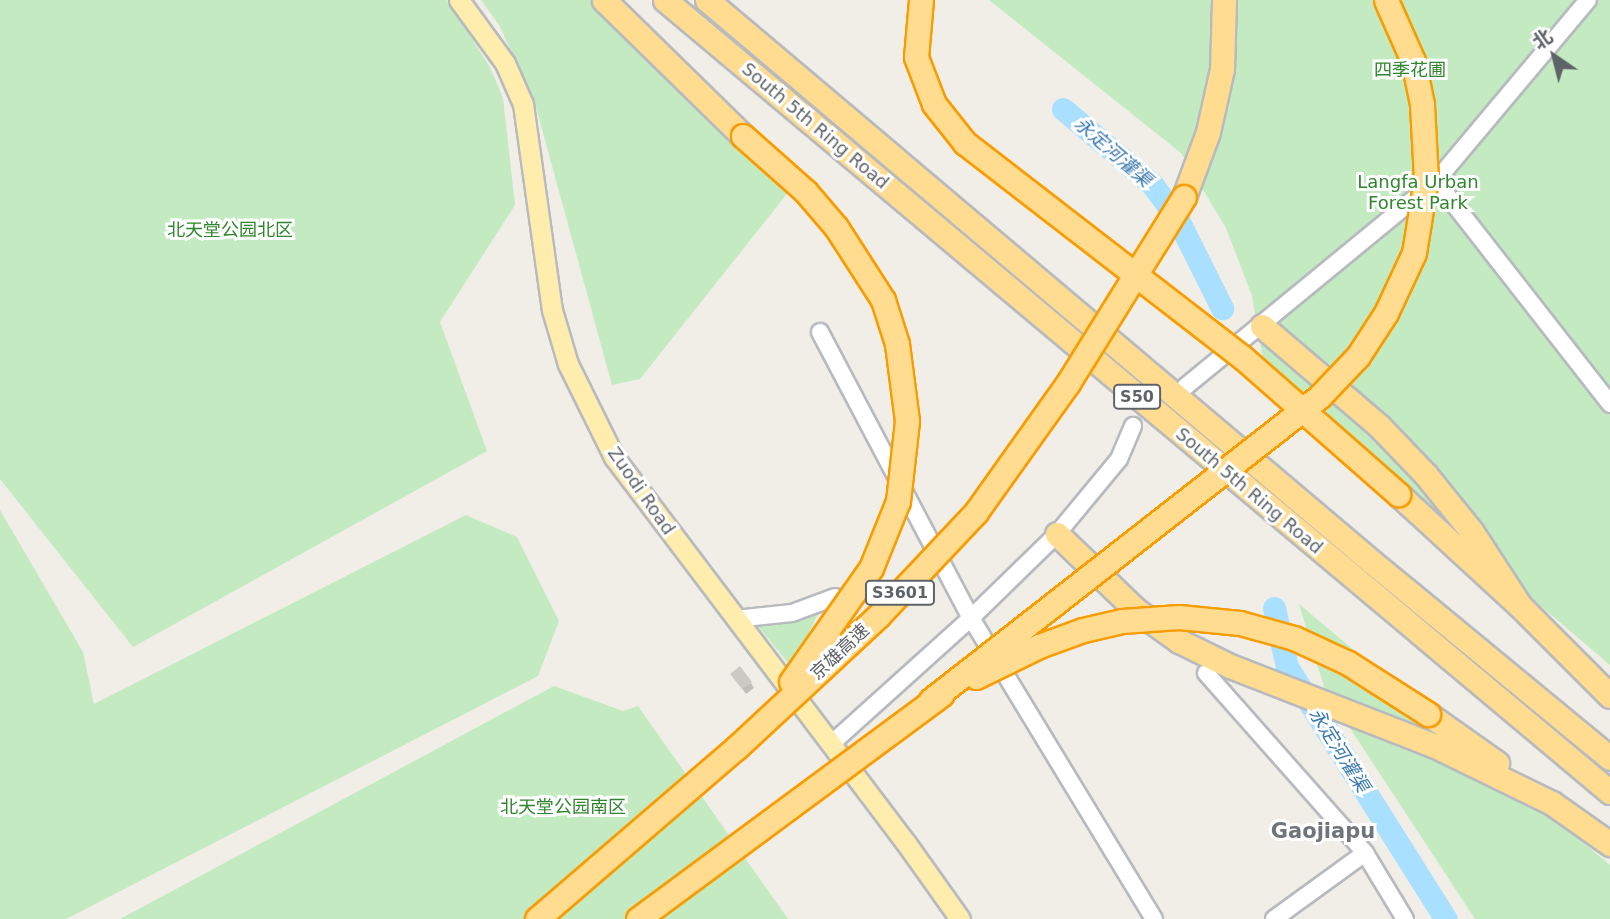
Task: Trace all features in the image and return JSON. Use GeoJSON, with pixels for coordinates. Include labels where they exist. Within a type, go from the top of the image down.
{"type":"FeatureCollection","features":[{"type":"Feature","properties":{"kind":"highway"},"geometry":{"type":"LineString","coordinates":[[604,0],[743,136],[806,192],[836,227],[862,263],[883,300],[897,344],[908,421],[898,501],[871,568],[802,669],[736,748]]}},
{"type":"Feature","properties":{"kind":"highway","name":"South 5th Ring Road"},"geometry":{"type":"LineString","coordinates":[[665,0],[1610,792]]}},
{"type":"Feature","properties":{"kind":"highway","name":"South 5th Ring Road"},"geometry":{"type":"LineString","coordinates":[[707,0],[1372,562],[1610,758]]}},
{"type":"Feature","properties":{"kind":"highway"},"geometry":{"type":"LineString","coordinates":[[921,0],[916,57],[934,104],[965,143],[1242,357],[1520,606],[1610,696]]}},
{"type":"Feature","properties":{"kind":"highway","name":"京雄高速"},"geometry":{"type":"LineString","coordinates":[[537,919],[736,748],[879,615],[976,512],[1068,383],[1184,197],[1208,132],[1222,69],[1224,0]]}},
{"type":"Feature","properties":{"kind":"highway"},"geometry":{"type":"LineString","coordinates":[[638,919],[931,700],[1319,397],[1358,356],[1387,313],[1414,253],[1426,179],[1422,104],[1413,61],[1386,0]]}},
{"type":"Feature","properties":{"kind":"highway"},"geometry":{"type":"LineString","coordinates":[[1262,326],[1379,426],[1426,475],[1472,532],[1520,606]]}},
{"type":"Feature","properties":{"kind":"highway"},"geometry":{"type":"LineString","coordinates":[[1057,534],[1136,610],[1193,648],[1230,666],[1443,750],[1552,803]]}},
{"type":"Feature","properties":{"kind":"highway"},"geometry":{"type":"LineString","coordinates":[[931,700],[1039,646],[1083,630],[1122,621],[1179,617],[1240,623],[1294,638],[1348,663],[1428,715],[1610,844]]}},
{"type":"Feature","properties":{"kind":"main road","name":"Zuodi Road"},"geometry":{"type":"LineString","coordinates":[[459,0],[505,63],[523,104],[552,310],[568,363],[614,457],[960,919]]}},
{"type":"Feature","properties":{"kind":"street"},"geometry":{"type":"LineString","coordinates":[[1185,387],[1436,181],[1588,0]]}},
{"type":"Feature","properties":{"kind":"street"},"geometry":{"type":"LineString","coordinates":[[1436,181],[1610,404]]}},
{"type":"Feature","properties":{"kind":"street"},"geometry":{"type":"LineString","coordinates":[[820,332],[971,618],[1154,919]]}},
{"type":"Feature","properties":{"kind":"street"},"geometry":{"type":"LineString","coordinates":[[831,744],[971,618],[1057,534],[1118,459],[1133,426]]}},
{"type":"Feature","properties":{"kind":"street"},"geometry":{"type":"LineString","coordinates":[[736,619],[792,613],[835,597],[815,647],[799,703]]}},
{"type":"Feature","properties":{"kind":"street"},"geometry":{"type":"LineString","coordinates":[[1206,673],[1365,853],[1405,919]]}},
{"type":"Feature","properties":{"kind":"street"},"geometry":{"type":"LineString","coordinates":[[1274,919],[1365,853]]}},
{"type":"Feature","properties":{"kind":"green space","name":"北天堂公园北区"},"geometry":{"type":"Polygon","coordinates":[[[0,0],[447,0],[490,67],[503,98],[515,205],[440,322],[487,451],[133,647],[0,479],[0,0]]]}},
{"type":"Feature","properties":{"kind":"green space"},"geometry":{"type":"Polygon","coordinates":[[[481,0],[603,0],[801,176],[640,379],[612,385],[534,100],[499,25],[481,0]]]}},
{"type":"Feature","properties":{"kind":"green space","name":"Langfa Urban Forest Park"},"geometry":{"type":"Polygon","coordinates":[[[989,0],[1610,0],[1610,665],[1265,372],[1252,296],[1226,228],[1181,153],[989,0]]]}},
{"type":"Feature","properties":{"kind":"green space"},"geometry":{"type":"Polygon","coordinates":[[[0,510],[83,652],[94,704],[466,515],[517,537],[559,621],[538,676],[66,919],[0,919],[0,510]]]}},
{"type":"Feature","properties":{"kind":"green space"},"geometry":{"type":"Polygon","coordinates":[[[1299,604],[1610,865],[1610,919],[1475,919],[1325,690],[1299,604]]]}},
{"type":"Feature","properties":{"kind":"green space"},"geometry":{"type":"Polygon","coordinates":[[[820,610],[792,668],[758,626],[820,610]]]}},
{"type":"Feature","properties":{"kind":"green space","name":"北天堂公园南区"},"geometry":{"type":"Polygon","coordinates":[[[554,686],[623,711],[638,706],[788,919],[120,919],[554,686]]]}},
{"type":"Feature","properties":{"kind":"building"},"geometry":{"type":"Polygon","coordinates":[[[740,666],[752,682],[742,689],[730,674],[740,666]]]}},
{"type":"Feature","properties":{"kind":"waterway","name":"永定河灌渠"},"geometry":{"type":"LineString","coordinates":[[1063,109],[1152,184],[1177,218],[1222,308]]}},
{"type":"Feature","properties":{"kind":"waterway","name":"永定河灌渠"},"geometry":{"type":"LineString","coordinates":[[1274,608],[1287,667],[1446,919]]}},
{"type":"Feature","properties":{"kind":"district","name":"Gaojiapu"},"geometry":{"type":"Point","coordinates":[1323,831]}},
{"type":"Feature","properties":{"kind":"park label","name":"四季花圃"},"geometry":{"type":"Point","coordinates":[1410,70]}}]}
